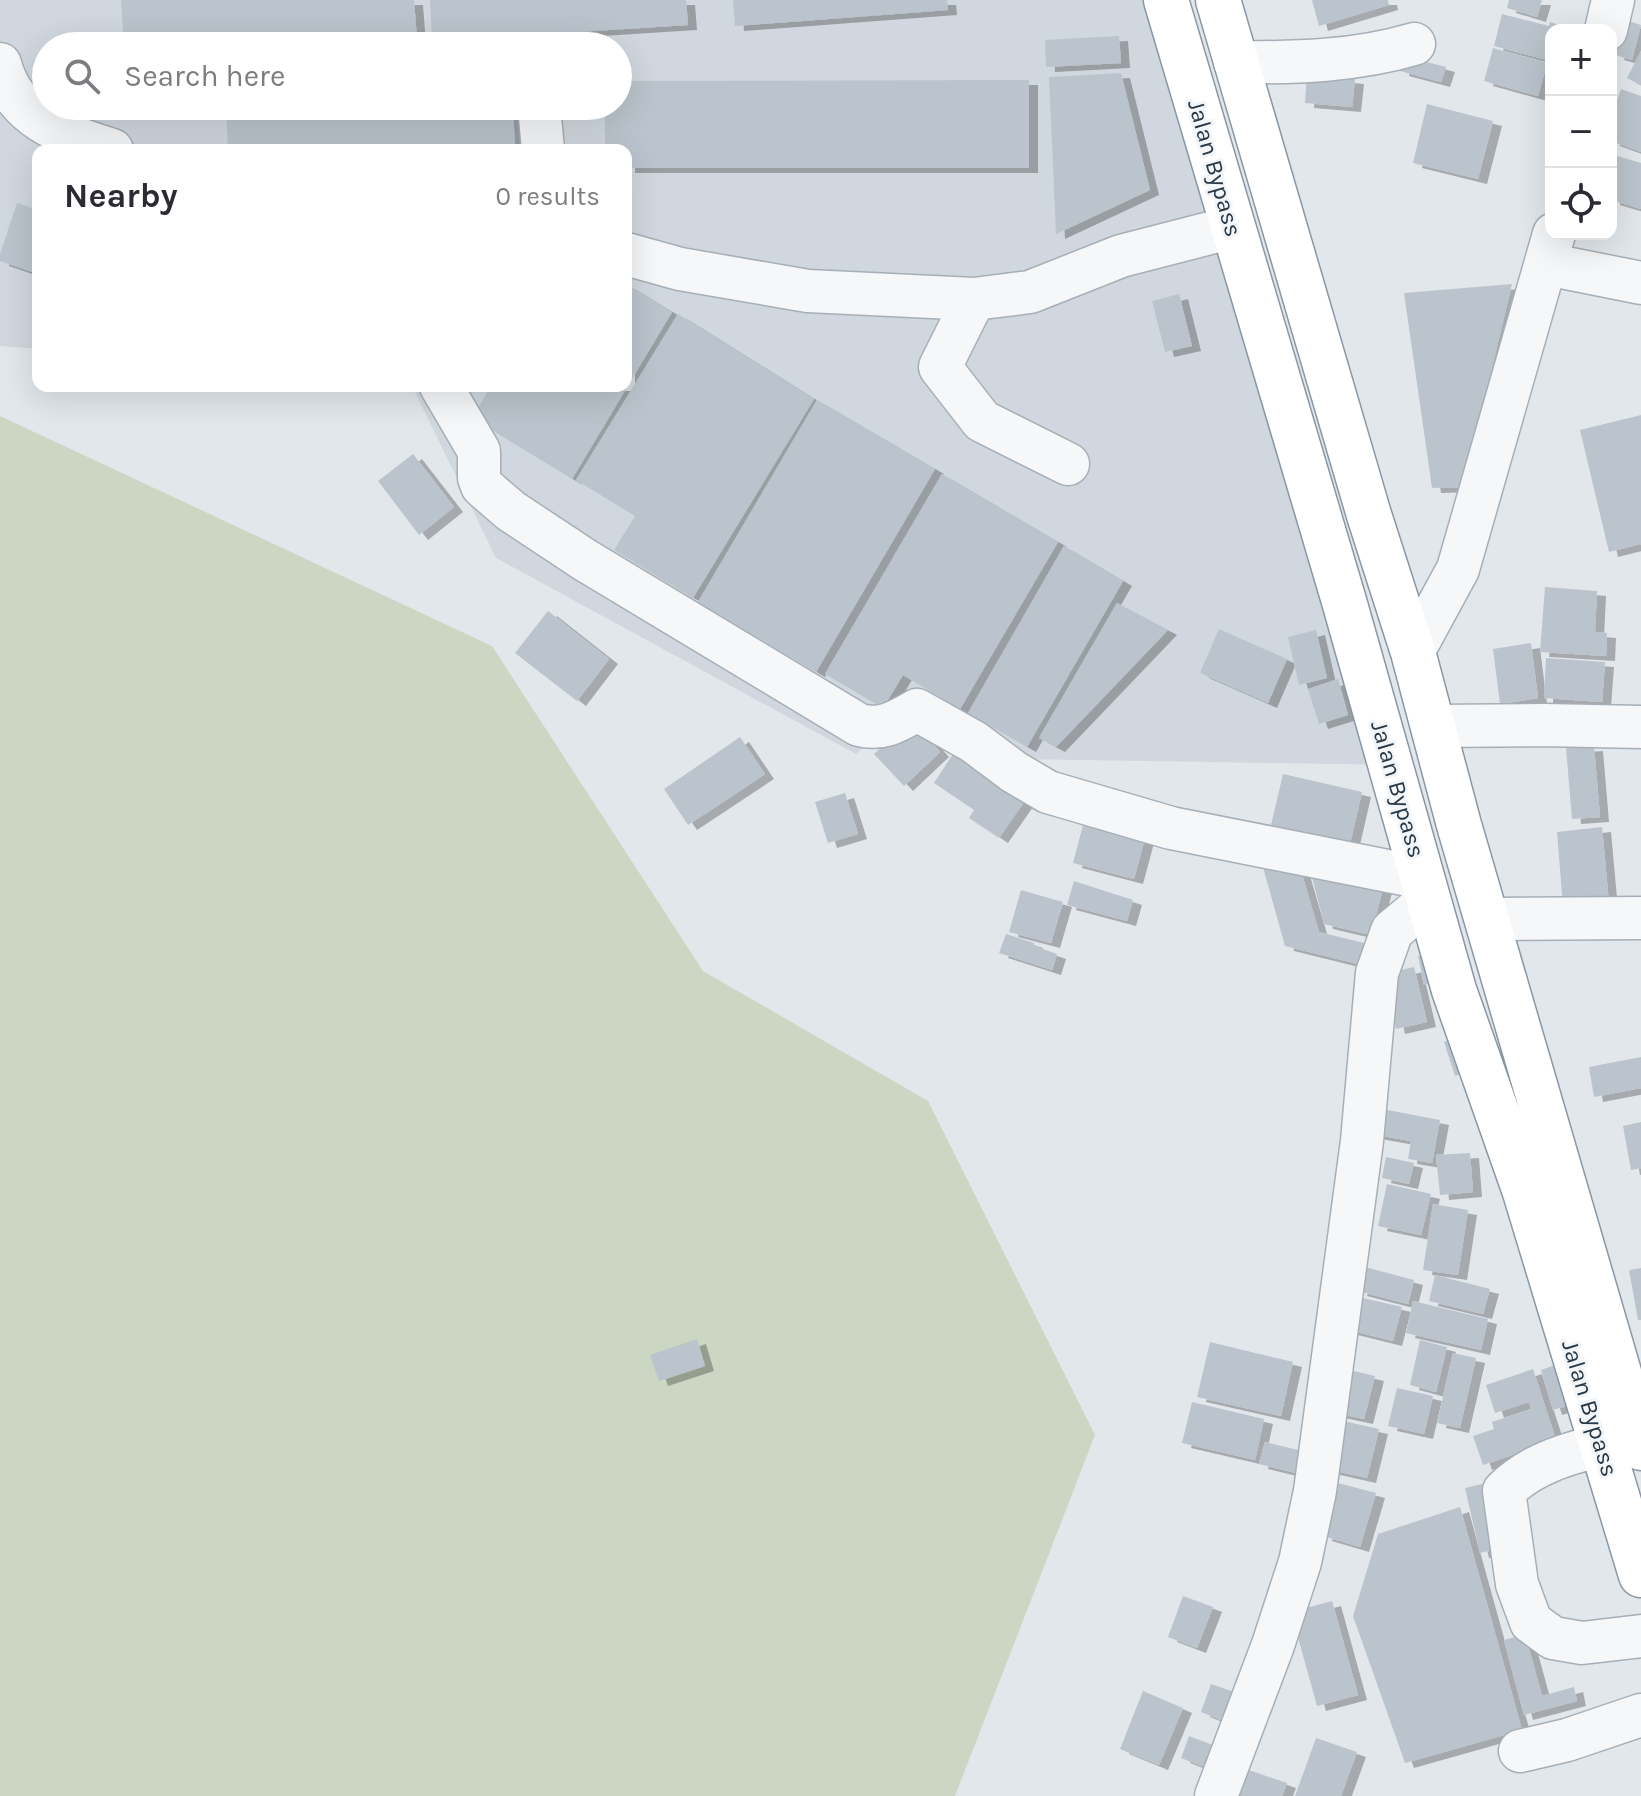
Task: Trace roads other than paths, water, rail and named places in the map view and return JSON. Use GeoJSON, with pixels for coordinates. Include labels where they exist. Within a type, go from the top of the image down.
{"type":"FeatureCollection","features":[{"type":"Feature","properties":{"kind":"highway","name":"Jalan Bypass"},"geometry":{"type":"LineString","coordinates":[[1166,0],[1454,990],[1543,1185]]}},
{"type":"Feature","properties":{"kind":"highway","name":"Jalan Bypass"},"geometry":{"type":"LineString","coordinates":[[1218,0],[1369,515],[1413,652],[1459,825],[1488,919],[1543,1185],[1622,1446],[1641,1575]]}},
{"type":"Feature","properties":{"kind":"street"},"geometry":{"type":"LineString","coordinates":[[1607,24],[1613,0]]}},
{"type":"Feature","properties":{"kind":"street"},"geometry":{"type":"LineString","coordinates":[[1235,62],[1273,63],[1375,55],[1414,44]]}},
{"type":"Feature","properties":{"kind":"street"},"geometry":{"type":"LineString","coordinates":[[0,64],[5,83],[24,108],[32,113]]}},
{"type":"Feature","properties":{"kind":"street"},"geometry":{"type":"LineString","coordinates":[[44,120],[70,136],[94,144]]}},
{"type":"Feature","properties":{"kind":"street"},"geometry":{"type":"LineString","coordinates":[[540,120],[542,144]]}},
{"type":"Feature","properties":{"kind":"street"},"geometry":{"type":"LineString","coordinates":[[632,256],[680,269],[808,291],[974,299],[1030,292],[1121,256],[1233,227]]}},
{"type":"Feature","properties":{"kind":"street"},"geometry":{"type":"LineString","coordinates":[[1413,652],[1458,569],[1550,249],[1641,283]]}},
{"type":"Feature","properties":{"kind":"street"},"geometry":{"type":"LineString","coordinates":[[974,299],[940,367],[982,421],[1068,464]]}},
{"type":"Feature","properties":{"kind":"street"},"geometry":{"type":"LineString","coordinates":[[445,392],[479,451],[482,486],[511,511],[585,560],[859,725],[875,729],[917,710],[974,742],[1014,772],[1048,792],[1171,828],[1425,890],[1392,931],[1377,973],[1362,1141],[1315,1491],[1300,1562],[1273,1645],[1216,1796]]}},
{"type":"Feature","properties":{"kind":"street"},"geometry":{"type":"LineString","coordinates":[[1434,726],[1641,727]]}},
{"type":"Feature","properties":{"kind":"street"},"geometry":{"type":"LineString","coordinates":[[1488,919],[1641,918]]}},
{"type":"Feature","properties":{"kind":"street"},"geometry":{"type":"LineString","coordinates":[[1622,1446],[1555,1457],[1517,1478],[1504,1491],[1517,1584],[1531,1622],[1553,1638],[1582,1643],[1641,1636]]}},
{"type":"Feature","properties":{"kind":"street"},"geometry":{"type":"LineString","coordinates":[[1520,1751],[1567,1740],[1641,1715]]}}]}
